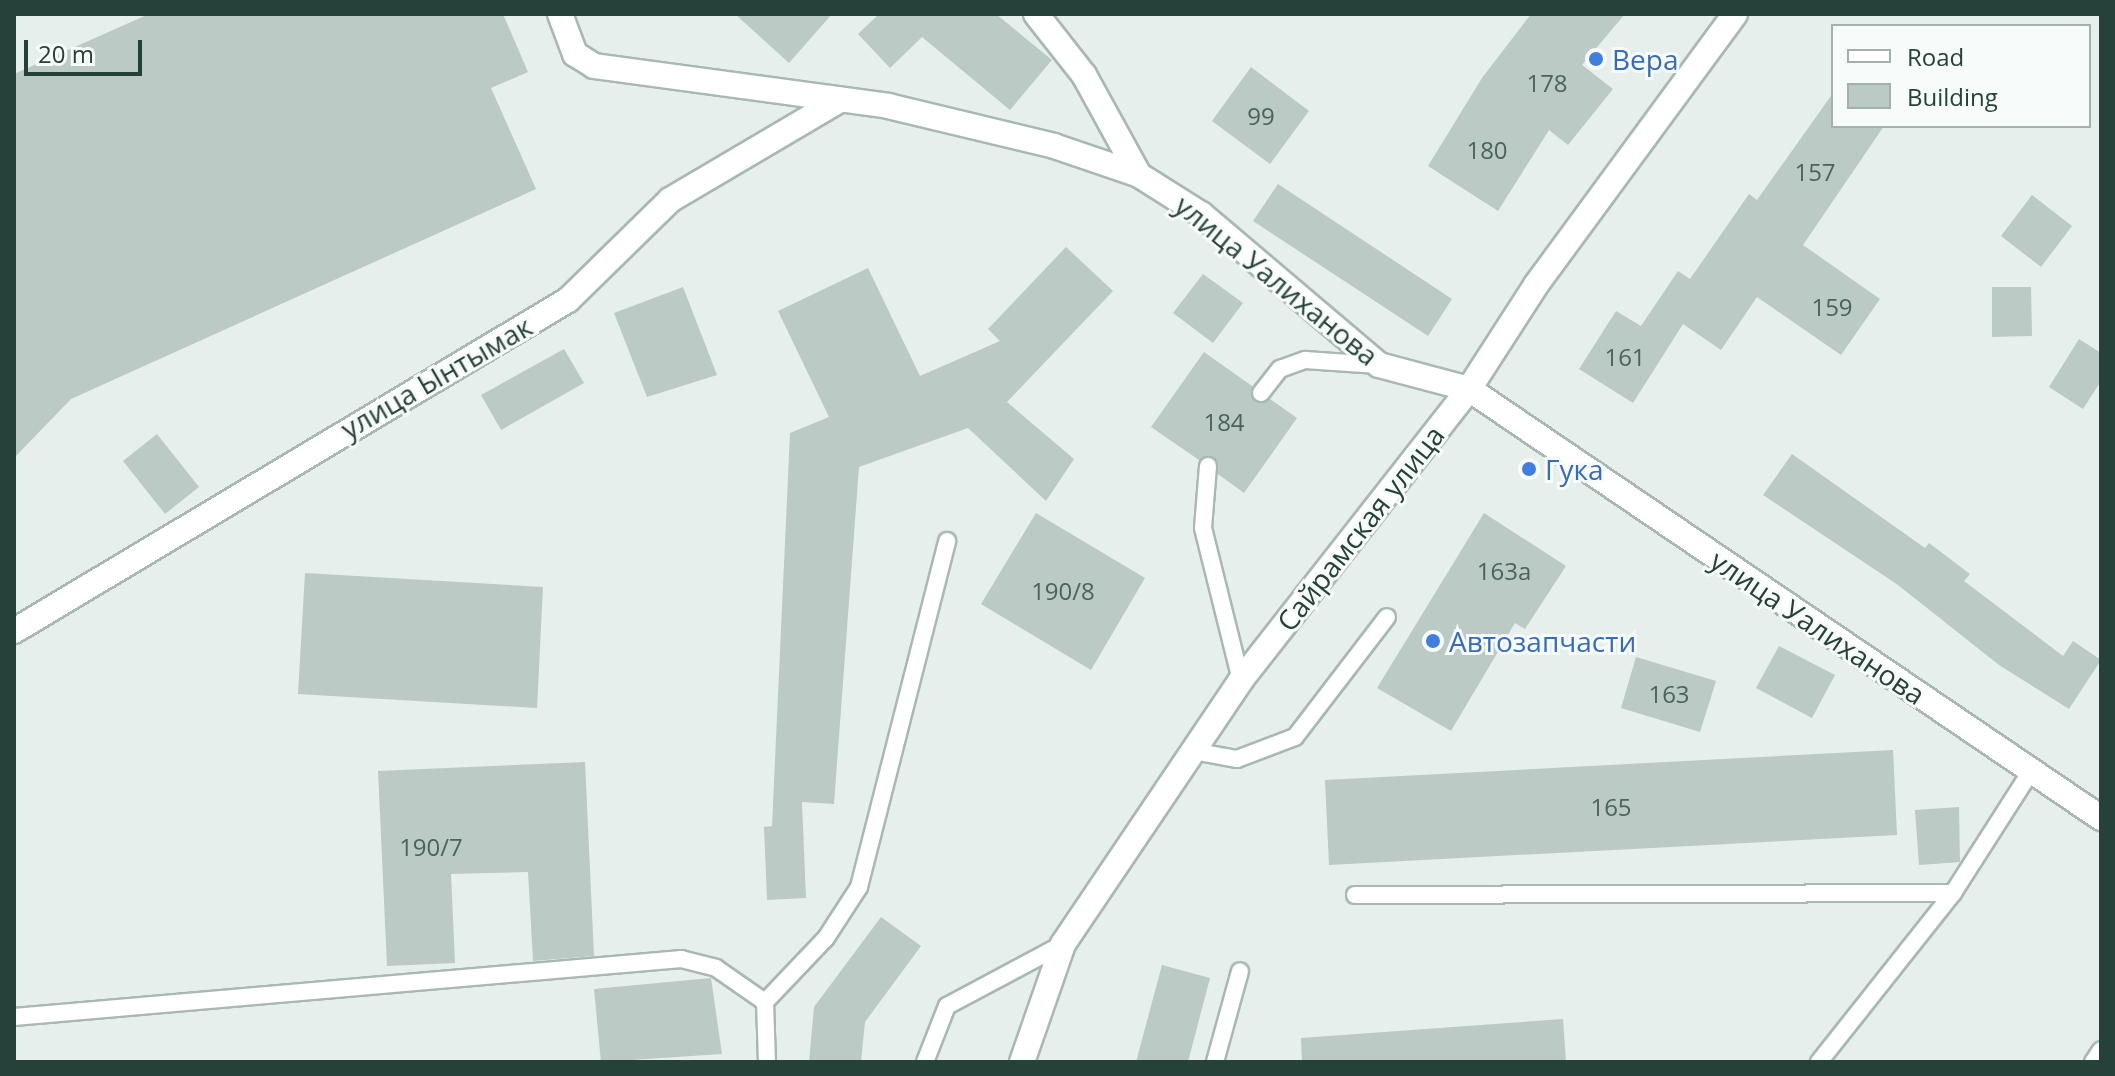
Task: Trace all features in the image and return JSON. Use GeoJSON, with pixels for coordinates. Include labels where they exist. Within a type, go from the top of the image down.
{"type":"FeatureCollection","features":[{"type":"Feature","properties":{"kind":"street","name":"улица Уалиханова"},"geometry":{"type":"LineString","coordinates":[[560,14],[575,54],[594,66],[840,100],[970,123],[1139,175],[1201,214],[1379,365],[1469,389],[2101,818]]}},
{"type":"Feature","properties":{"kind":"street"},"geometry":{"type":"LineString","coordinates":[[1036,14],[1084,75],[1139,175]]}},
{"type":"Feature","properties":{"kind":"street","name":"Сайрамская улица"},"geometry":{"type":"LineString","coordinates":[[1022,1062],[1063,944],[1241,680],[1469,389],[1536,285],[1735,14]]}},
{"type":"Feature","properties":{"kind":"street","name":"улица Ынтымак"},"geometry":{"type":"LineString","coordinates":[[14,631],[568,300],[670,200],[840,100]]}},
{"type":"Feature","properties":{"kind":"lane"},"geometry":{"type":"LineString","coordinates":[[1261,393],[1280,369],[1305,360],[1379,365]]}},
{"type":"Feature","properties":{"kind":"lane"},"geometry":{"type":"LineString","coordinates":[[1208,466],[1203,528],[1241,680]]}},
{"type":"Feature","properties":{"kind":"lane"},"geometry":{"type":"LineString","coordinates":[[767,1062],[765,1002],[826,938],[859,887],[947,541]]}},
{"type":"Feature","properties":{"kind":"lane"},"geometry":{"type":"LineString","coordinates":[[1193,751],[1237,759],[1295,737],[1387,617]]}},
{"type":"Feature","properties":{"kind":"lane"},"geometry":{"type":"LineString","coordinates":[[1819,1062],[1953,893],[2031,771]]}},
{"type":"Feature","properties":{"kind":"lane"},"geometry":{"type":"LineString","coordinates":[[1355,895],[1953,893]]}},
{"type":"Feature","properties":{"kind":"lane"},"geometry":{"type":"LineString","coordinates":[[925,1062],[947,1006],[1063,944]]}},
{"type":"Feature","properties":{"kind":"lane"},"geometry":{"type":"LineString","coordinates":[[14,1017],[681,959],[716,968],[765,1002]]}},
{"type":"Feature","properties":{"kind":"lane"},"geometry":{"type":"LineString","coordinates":[[1215,1062],[1240,971]]}},
{"type":"Feature","properties":{"kind":"lane"},"geometry":{"type":"LineString","coordinates":[[2093,1062],[2101,1050]]}},
{"type":"Feature","properties":{"kind":"building"},"geometry":{"type":"Polygon","coordinates":[[[149,14],[503,14],[528,72],[491,88],[536,189],[71,399],[14,458],[14,74],[149,14]]]}},
{"type":"Feature","properties":{"kind":"building"},"geometry":{"type":"Polygon","coordinates":[[[735,14],[832,14],[789,63],[735,14]]]}},
{"type":"Feature","properties":{"kind":"building"},"geometry":{"type":"Polygon","coordinates":[[[879,14],[996,14],[1052,60],[1010,110],[922,37],[890,68],[858,34],[879,14]]]}},
{"type":"Feature","properties":{"kind":"building"},"geometry":{"type":"Polygon","coordinates":[[[1531,14],[1625,14],[1582,65],[1613,89],[1568,145],[1549,130],[1498,211],[1428,166],[1482,78],[1531,14]]]}},
{"type":"Feature","properties":{"kind":"building"},"geometry":{"type":"Polygon","coordinates":[[[1251,67],[1309,111],[1270,164],[1212,121],[1251,67]]]}},
{"type":"Feature","properties":{"kind":"building"},"geometry":{"type":"Polygon","coordinates":[[[1831,96],[1831,128],[1883,128],[1803,245],[1880,299],[1841,355],[1757,297],[1721,350],[1683,324],[1633,403],[1579,369],[1616,311],[1641,326],[1678,271],[1690,279],[1749,194],[1757,200],[1831,96]]]}},
{"type":"Feature","properties":{"kind":"building"},"geometry":{"type":"Polygon","coordinates":[[[1278,184],[1452,299],[1428,336],[1253,221],[1278,184]]]}},
{"type":"Feature","properties":{"kind":"building"},"geometry":{"type":"Polygon","coordinates":[[[2032,195],[2072,226],[2041,267],[2001,236],[2032,195]]]}},
{"type":"Feature","properties":{"kind":"building"},"geometry":{"type":"Polygon","coordinates":[[[1066,247],[1113,291],[1007,402],[1074,459],[1046,501],[968,428],[859,467],[834,804],[802,802],[806,898],[767,900],[764,827],[772,826],[790,433],[829,417],[778,311],[868,268],[920,376],[1000,341],[988,329],[1066,247]]]}},
{"type":"Feature","properties":{"kind":"building"},"geometry":{"type":"Polygon","coordinates":[[[1203,274],[1243,303],[1213,343],[1173,313],[1203,274]]]}},
{"type":"Feature","properties":{"kind":"building"},"geometry":{"type":"Polygon","coordinates":[[[683,287],[717,375],[647,397],[614,313],[683,287]]]}},
{"type":"Feature","properties":{"kind":"building"},"geometry":{"type":"Polygon","coordinates":[[[1992,287],[2031,287],[2032,336],[1992,337],[1992,287]]]}},
{"type":"Feature","properties":{"kind":"building"},"geometry":{"type":"Polygon","coordinates":[[[2079,339],[2101,353],[2101,381],[2083,409],[2049,387],[2079,339]]]}},
{"type":"Feature","properties":{"kind":"building"},"geometry":{"type":"Polygon","coordinates":[[[564,349],[584,383],[501,430],[481,395],[564,349]]]}},
{"type":"Feature","properties":{"kind":"building"},"geometry":{"type":"Polygon","coordinates":[[[1204,352],[1252,386],[1255,402],[1270,399],[1297,418],[1244,493],[1218,474],[1214,457],[1199,460],[1151,427],[1204,352]]]}},
{"type":"Feature","properties":{"kind":"building"},"geometry":{"type":"Polygon","coordinates":[[[157,434],[199,487],[165,514],[123,461],[157,434]]]}},
{"type":"Feature","properties":{"kind":"building"},"geometry":{"type":"Polygon","coordinates":[[[1792,454],[1925,548],[1929,543],[1970,574],[1964,581],[2063,656],[2073,641],[2101,660],[2069,709],[1999,665],[1898,585],[1763,495],[1792,454]]]}},
{"type":"Feature","properties":{"kind":"building"},"geometry":{"type":"Polygon","coordinates":[[[1036,513],[1145,578],[1091,670],[981,604],[1036,513]]]}},
{"type":"Feature","properties":{"kind":"building"},"geometry":{"type":"Polygon","coordinates":[[[1484,513],[1566,566],[1525,629],[1515,623],[1451,731],[1377,688],[1484,513]]]}},
{"type":"Feature","properties":{"kind":"building"},"geometry":{"type":"Polygon","coordinates":[[[305,573],[543,587],[537,708],[298,694],[305,573]]]}},
{"type":"Feature","properties":{"kind":"building"},"geometry":{"type":"Polygon","coordinates":[[[1779,646],[1835,675],[1812,718],[1756,688],[1779,646]]]}},
{"type":"Feature","properties":{"kind":"building"},"geometry":{"type":"Polygon","coordinates":[[[1636,657],[1716,681],[1700,732],[1621,708],[1636,657]]]}},
{"type":"Feature","properties":{"kind":"building"},"geometry":{"type":"Polygon","coordinates":[[[1893,750],[1897,835],[1329,865],[1325,780],[1893,750]]]}},
{"type":"Feature","properties":{"kind":"building"},"geometry":{"type":"Polygon","coordinates":[[[585,762],[594,956],[533,961],[528,872],[451,874],[455,963],[387,966],[378,771],[585,762]]]}},
{"type":"Feature","properties":{"kind":"building"},"geometry":{"type":"Polygon","coordinates":[[[1959,807],[1960,862],[1919,865],[1915,810],[1959,807]]]}},
{"type":"Feature","properties":{"kind":"building"},"geometry":{"type":"Polygon","coordinates":[[[881,917],[921,946],[865,1022],[861,1062],[809,1062],[814,1007],[881,917]]]}},
{"type":"Feature","properties":{"kind":"building"},"geometry":{"type":"Polygon","coordinates":[[[1162,965],[1210,978],[1188,1062],[1136,1062],[1162,965]]]}},
{"type":"Feature","properties":{"kind":"building"},"geometry":{"type":"Polygon","coordinates":[[[711,978],[722,1054],[601,1062],[594,989],[711,978]]]}},
{"type":"Feature","properties":{"kind":"building"},"geometry":{"type":"Polygon","coordinates":[[[1563,1019],[1566,1062],[1302,1062],[1301,1038],[1563,1019]]]}},
{"type":"Feature","properties":{"kind":"place","name":"Вера"},"geometry":{"type":"Point","coordinates":[1596,59]}},
{"type":"Feature","properties":{"kind":"place","name":"Гука"},"geometry":{"type":"Point","coordinates":[1529,469]}},
{"type":"Feature","properties":{"kind":"place","name":"Автозапчасти"},"geometry":{"type":"Point","coordinates":[1433,641]}}]}
